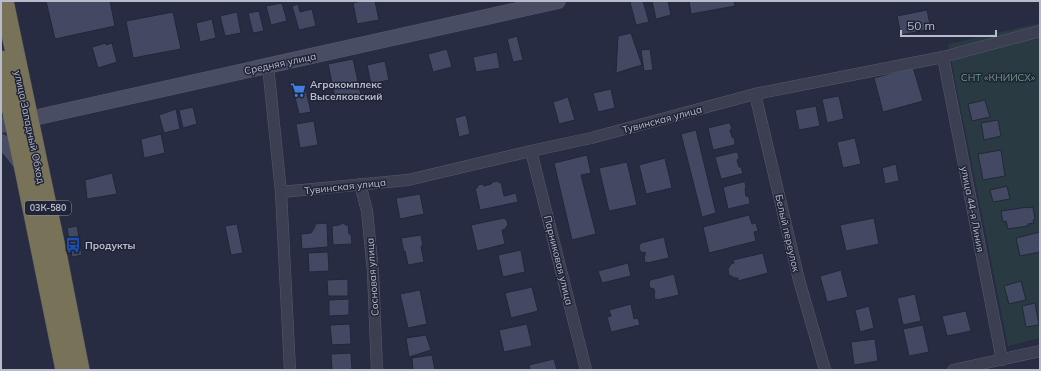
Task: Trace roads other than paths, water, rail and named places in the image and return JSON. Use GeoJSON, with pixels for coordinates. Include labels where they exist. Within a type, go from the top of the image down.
{"type":"FeatureCollection","features":[{"type":"Feature","properties":{"kind":"highway","name":"улица Западный Обход"},"geometry":{"type":"LineString","coordinates":[[4,1],[15,122],[55,243],[80,370]]}},
{"type":"Feature","properties":{"kind":"highway","name":"улица Западный Обход"},"geometry":{"type":"LineString","coordinates":[[1,60],[65,370]]}},
{"type":"Feature","properties":{"kind":"street","name":"Средняя улица"},"geometry":{"type":"LineString","coordinates":[[15,122],[558,1]]}},
{"type":"Feature","properties":{"kind":"street","name":"Тувинская улица"},"geometry":{"type":"LineString","coordinates":[[281,192],[408,180],[591,138],[755,94],[943,57],[1040,31]]}},
{"type":"Feature","properties":{"kind":"street","name":"улица 44-я Линия"},"geometry":{"type":"LineString","coordinates":[[943,57],[1002,360]]}},
{"type":"Feature","properties":{"kind":"street"},"geometry":{"type":"LineString","coordinates":[[268,66],[281,192],[290,370]]}},
{"type":"Feature","properties":{"kind":"street"},"geometry":{"type":"LineString","coordinates":[[1,99],[5,81]]}},
{"type":"Feature","properties":{"kind":"street","name":"Белый переулок"},"geometry":{"type":"LineString","coordinates":[[755,94],[799,280],[824,370]]}},
{"type":"Feature","properties":{"kind":"street"},"geometry":{"type":"LineString","coordinates":[[1,142],[10,149],[24,166]]}},
{"type":"Feature","properties":{"kind":"street","name":"Парниковая улица"},"geometry":{"type":"LineString","coordinates":[[531,151],[586,370]]}},
{"type":"Feature","properties":{"kind":"street","name":"Сосновая улица"},"geometry":{"type":"LineString","coordinates":[[360,184],[367,211],[373,272],[377,370]]}},
{"type":"Feature","properties":{"kind":"street"},"geometry":{"type":"LineString","coordinates":[[953,370],[1040,351]]}},
{"type":"Feature","properties":{"kind":"place","name":"Агрокомплекс Выселковский"},"geometry":{"type":"Point","coordinates":[298,90]}},
{"type":"Feature","properties":{"kind":"place","name":"Продукты"},"geometry":{"type":"Point","coordinates":[73,245]}},
{"type":"Feature","properties":{"kind":"park label","name":"СНТ «КНИИСХ»"},"geometry":{"type":"Point","coordinates":[998,77]}}]}
